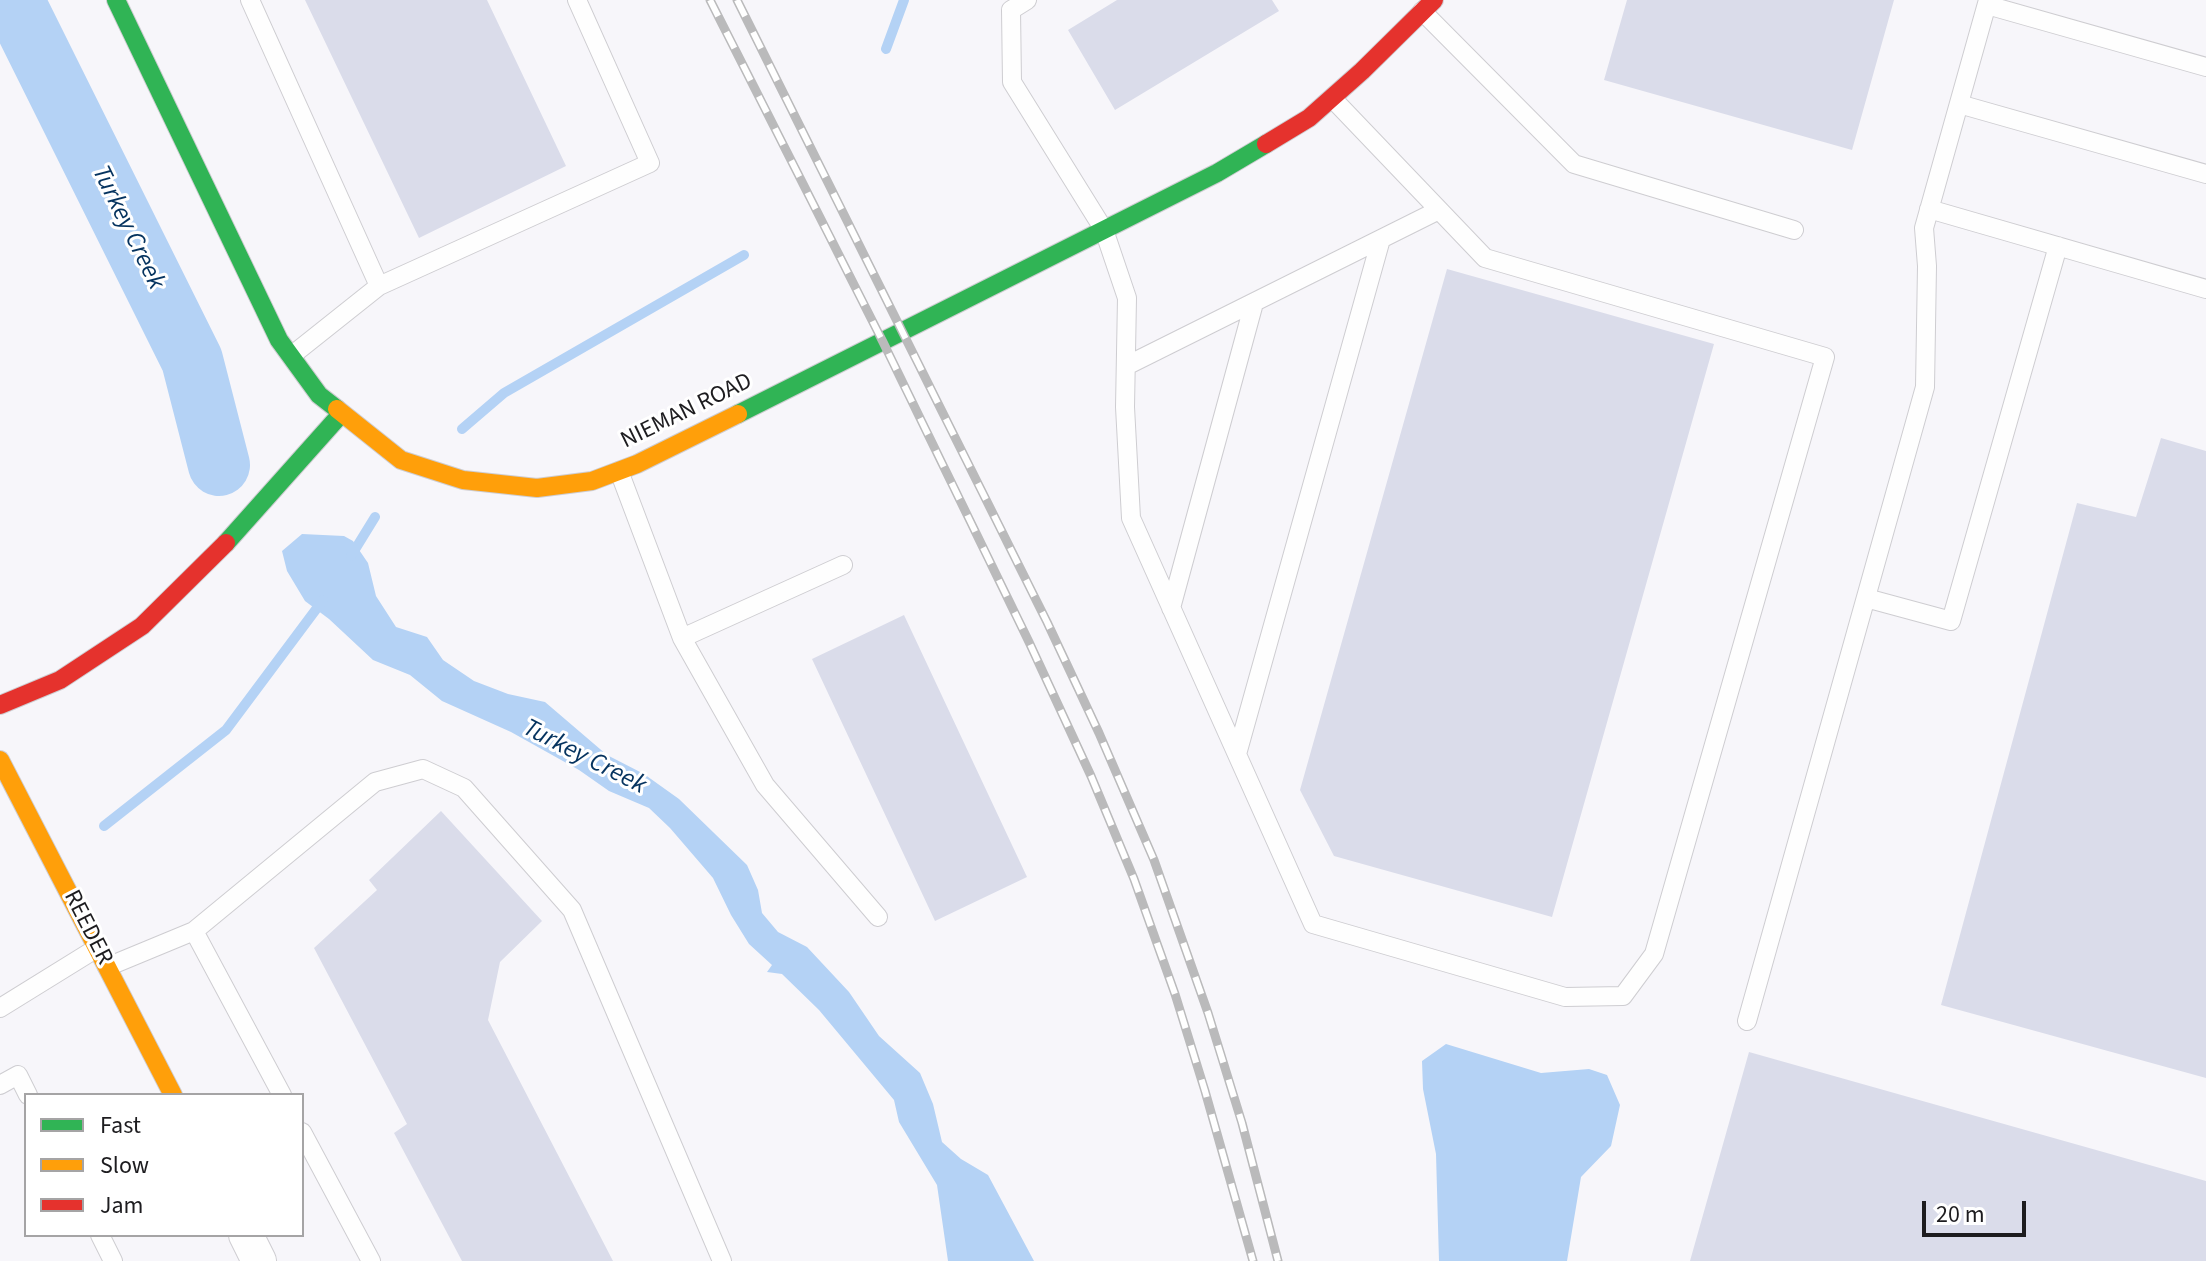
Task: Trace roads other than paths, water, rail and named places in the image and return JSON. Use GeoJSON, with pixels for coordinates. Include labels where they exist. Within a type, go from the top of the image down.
{"type":"FeatureCollection","features":[{"type":"Feature","properties":{"kind":"street","name":"NIEMAN ROAD"},"geometry":{"type":"LineString","coordinates":[[116,0],[279,340],[319,395],[401,460],[463,480],[537,488],[592,481],[637,464],[1217,173],[1309,118],[1428,6]]}},
{"type":"Feature","properties":{"kind":"street"},"geometry":{"type":"LineString","coordinates":[[0,705],[60,680],[142,626],[236,534],[341,414]]}},
{"type":"Feature","properties":{"kind":"street","name":"REEDER"},"geometry":{"type":"LineString","coordinates":[[0,760],[172,1093]]}},
{"type":"Feature","properties":{"kind":"street"},"geometry":{"type":"LineString","coordinates":[[247,1237],[259,1261]]}},
{"type":"Feature","properties":{"kind":"lane"},"geometry":{"type":"LineString","coordinates":[[250,0],[379,286]]}},
{"type":"Feature","properties":{"kind":"lane"},"geometry":{"type":"LineString","coordinates":[[291,356],[379,286],[650,163],[577,0]]}},
{"type":"Feature","properties":{"kind":"lane"},"geometry":{"type":"LineString","coordinates":[[1027,0],[1011,10],[1012,82],[1104,230],[1127,298],[1125,407],[1131,518],[1313,924],[1565,997],[1623,996],[1654,954],[1825,357],[1485,258],[1332,98]]}},
{"type":"Feature","properties":{"kind":"lane"},"geometry":{"type":"LineString","coordinates":[[1747,1021],[1925,387],[1927,266],[1924,228],[1987,2],[2206,67]]}},
{"type":"Feature","properties":{"kind":"lane"},"geometry":{"type":"LineString","coordinates":[[1428,6],[1574,164],[1794,230]]}},
{"type":"Feature","properties":{"kind":"lane"},"geometry":{"type":"LineString","coordinates":[[1959,104],[2206,174]]}},
{"type":"Feature","properties":{"kind":"lane"},"geometry":{"type":"LineString","coordinates":[[1929,209],[2206,289]]}},
{"type":"Feature","properties":{"kind":"lane"},"geometry":{"type":"LineString","coordinates":[[1126,366],[1439,210]]}},
{"type":"Feature","properties":{"kind":"lane"},"geometry":{"type":"LineString","coordinates":[[1237,754],[1381,239]]}},
{"type":"Feature","properties":{"kind":"lane"},"geometry":{"type":"LineString","coordinates":[[1866,598],[1951,621],[2058,246]]}},
{"type":"Feature","properties":{"kind":"lane"},"geometry":{"type":"LineString","coordinates":[[1171,608],[1254,303]]}},
{"type":"Feature","properties":{"kind":"lane"},"geometry":{"type":"LineString","coordinates":[[619,471],[682,638],[765,785],[878,917]]}},
{"type":"Feature","properties":{"kind":"lane"},"geometry":{"type":"LineString","coordinates":[[682,638],[843,565]]}},
{"type":"Feature","properties":{"kind":"lane"},"geometry":{"type":"LineString","coordinates":[[107,967],[194,931],[375,782],[423,769],[464,788],[572,910],[722,1261]]}},
{"type":"Feature","properties":{"kind":"lane"},"geometry":{"type":"LineString","coordinates":[[194,931],[281,1093]]}},
{"type":"Feature","properties":{"kind":"lane"},"geometry":{"type":"LineString","coordinates":[[0,1008],[97,948]]}},
{"type":"Feature","properties":{"kind":"lane"},"geometry":{"type":"LineString","coordinates":[[0,1085],[18,1075],[27,1093]]}},
{"type":"Feature","properties":{"kind":"lane"},"geometry":{"type":"LineString","coordinates":[[304,1136],[371,1261]]}},
{"type":"Feature","properties":{"kind":"lane"},"geometry":{"type":"LineString","coordinates":[[101,1237],[113,1261]]}},
{"type":"Feature","properties":{"kind":"water"},"geometry":{"type":"Polygon","coordinates":[[[302,534],[344,536],[353,541],[368,563],[376,596],[396,627],[427,637],[443,660],[474,681],[508,694],[545,702],[607,755],[644,774],[679,799],[747,865],[758,890],[762,913],[778,932],[807,947],[849,992],[879,1036],[920,1073],[933,1104],[942,1142],[961,1159],[988,1175],[1034,1261],[948,1261],[937,1185],[899,1122],[894,1100],[819,1010],[782,974],[767,972],[772,965],[749,944],[713,878],[670,828],[649,808],[609,791],[579,770],[511,732],[442,701],[410,675],[373,660],[305,601],[287,571],[282,551],[302,534]]]}},
{"type":"Feature","properties":{"kind":"water"},"geometry":{"type":"Polygon","coordinates":[[[1446,1044],[1541,1073],[1589,1069],[1607,1075],[1620,1105],[1611,1146],[1581,1177],[1567,1261],[1439,1261],[1436,1154],[1423,1089],[1422,1061],[1446,1044]]]}},
{"type":"Feature","properties":{"kind":"waterway","name":"Turkey Creek"},"geometry":{"type":"LineString","coordinates":[[13,0],[192,360],[219,465]]}},
{"type":"Feature","properties":{"kind":"waterway"},"geometry":{"type":"LineString","coordinates":[[886,49],[904,0]]}},
{"type":"Feature","properties":{"kind":"waterway"},"geometry":{"type":"LineString","coordinates":[[462,429],[504,393],[744,255]]}},
{"type":"Feature","properties":{"kind":"waterway"},"geometry":{"type":"LineString","coordinates":[[351,556],[375,517]]}},
{"type":"Feature","properties":{"kind":"waterway"},"geometry":{"type":"LineString","coordinates":[[104,826],[226,730],[323,600]]}},
{"type":"Feature","properties":{"kind":"railway"},"geometry":{"type":"LineString","coordinates":[[710,0],[883,342],[1091,776],[1134,879],[1175,994],[1253,1261]]}},
{"type":"Feature","properties":{"kind":"railway"},"geometry":{"type":"LineString","coordinates":[[737,0],[1047,622],[1154,860],[1208,1013],[1242,1123],[1278,1261]]}}]}
